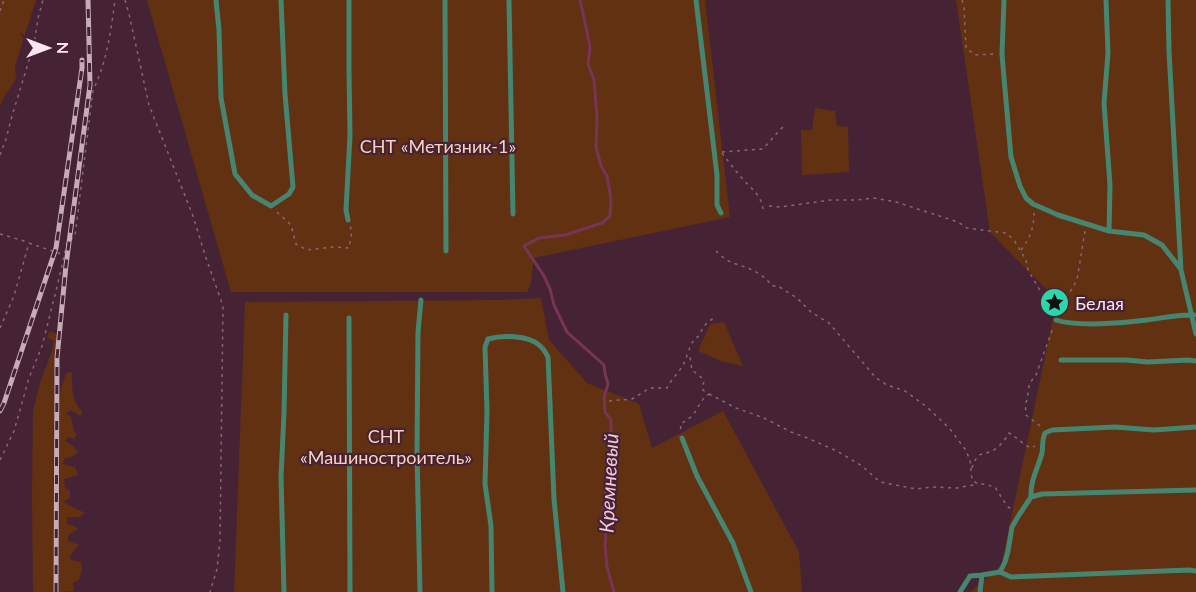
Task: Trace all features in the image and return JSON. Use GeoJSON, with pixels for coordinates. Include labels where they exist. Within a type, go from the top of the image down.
{"type":"FeatureCollection","features":[{"type":"Feature","properties":{"kind":"lane"},"geometry":{"type":"LineString","coordinates":[[216,0],[221,98],[235,174],[252,195],[271,206],[289,194],[292,187],[281,0]]}},
{"type":"Feature","properties":{"kind":"lane"},"geometry":{"type":"LineString","coordinates":[[348,219],[346,210],[350,135],[349,0]]}},
{"type":"Feature","properties":{"kind":"lane"},"geometry":{"type":"LineString","coordinates":[[445,0],[446,251]]}},
{"type":"Feature","properties":{"kind":"lane"},"geometry":{"type":"LineString","coordinates":[[509,0],[513,214]]}},
{"type":"Feature","properties":{"kind":"lane"},"geometry":{"type":"LineString","coordinates":[[696,0],[717,176],[717,206],[721,213]]}},
{"type":"Feature","properties":{"kind":"lane"},"geometry":{"type":"LineString","coordinates":[[1004,0],[1002,54],[1011,157],[1026,198],[1033,204],[1058,214],[1109,231],[1144,236],[1153,240],[1162,245],[1181,270]]}},
{"type":"Feature","properties":{"kind":"lane"},"geometry":{"type":"LineString","coordinates":[[1106,0],[1108,53],[1104,103],[1110,185],[1109,231]]}},
{"type":"Feature","properties":{"kind":"lane"},"geometry":{"type":"LineString","coordinates":[[1168,0],[1181,270],[1188,305],[1194,315],[1196,334]]}},
{"type":"Feature","properties":{"kind":"lane"},"geometry":{"type":"LineString","coordinates":[[420,592],[417,452],[418,332],[421,300]]}},
{"type":"Feature","properties":{"kind":"lane"},"geometry":{"type":"LineString","coordinates":[[1056,320],[1077,324],[1108,323],[1143,321],[1184,314],[1194,315]]}},
{"type":"Feature","properties":{"kind":"lane"},"geometry":{"type":"LineString","coordinates":[[284,592],[281,477],[286,315]]}},
{"type":"Feature","properties":{"kind":"lane"},"geometry":{"type":"LineString","coordinates":[[349,318],[350,592]]}},
{"type":"Feature","properties":{"kind":"lane"},"geometry":{"type":"LineString","coordinates":[[492,592],[491,526],[485,484],[487,411],[485,347],[488,339],[499,336],[520,337],[539,344],[548,357],[554,499],[563,592]]}},
{"type":"Feature","properties":{"kind":"lane"},"geometry":{"type":"LineString","coordinates":[[1061,360],[1148,362],[1188,360],[1196,362]]}},
{"type":"Feature","properties":{"kind":"lane"},"geometry":{"type":"LineString","coordinates":[[1000,572],[1008,551],[1012,527],[1031,497],[1030,488],[1042,452],[1042,440],[1045,433],[1052,430],[1115,427],[1154,430],[1196,427]]}},
{"type":"Feature","properties":{"kind":"lane"},"geometry":{"type":"LineString","coordinates":[[682,438],[697,476],[733,543],[751,592]]}},
{"type":"Feature","properties":{"kind":"lane"},"geometry":{"type":"LineString","coordinates":[[1031,497],[1042,494],[1196,490]]}},
{"type":"Feature","properties":{"kind":"lane"},"geometry":{"type":"LineString","coordinates":[[960,592],[970,576],[1000,572],[1011,577],[1196,571]]}},
{"type":"Feature","properties":{"kind":"lane"},"geometry":{"type":"LineString","coordinates":[[980,592],[982,575]]}},
{"type":"Feature","properties":{"kind":"path"},"geometry":{"type":"LineString","coordinates":[[0,11],[4,0]]}},
{"type":"Feature","properties":{"kind":"path"},"geometry":{"type":"LineString","coordinates":[[0,155],[34,44],[43,0]]}},
{"type":"Feature","properties":{"kind":"path"},"geometry":{"type":"LineString","coordinates":[[0,460],[14,431],[29,378],[42,346],[67,243],[75,236],[93,90],[99,78],[108,44],[115,0]]}},
{"type":"Feature","properties":{"kind":"path"},"geometry":{"type":"LineString","coordinates":[[125,0],[148,105],[193,216],[223,306],[220,540],[217,569],[210,592]]}},
{"type":"Feature","properties":{"kind":"path"},"geometry":{"type":"LineString","coordinates":[[962,0],[966,48],[975,55],[1002,54]]}},
{"type":"Feature","properties":{"kind":"path"},"geometry":{"type":"LineString","coordinates":[[763,209],[760,198],[721,152],[762,149],[783,127]]}},
{"type":"Feature","properties":{"kind":"path"},"geometry":{"type":"LineString","coordinates":[[769,206],[780,207],[831,200],[874,198],[896,202],[958,222],[967,228],[1006,233],[1014,240],[1026,260],[1028,270],[1055,310],[1056,320],[1036,375],[1029,384],[1025,407],[1026,416],[1041,427],[1045,433]]}},
{"type":"Feature","properties":{"kind":"path"},"geometry":{"type":"LineString","coordinates":[[1020,251],[1029,239],[1033,226],[1033,204]]}},
{"type":"Feature","properties":{"kind":"path"},"geometry":{"type":"LineString","coordinates":[[271,206],[291,225],[296,244],[307,250],[349,248],[352,231],[348,219]]}},
{"type":"Feature","properties":{"kind":"path"},"geometry":{"type":"LineString","coordinates":[[1055,310],[1077,280],[1087,223]]}},
{"type":"Feature","properties":{"kind":"path"},"geometry":{"type":"LineString","coordinates":[[0,234],[64,255]]}},
{"type":"Feature","properties":{"kind":"path"},"geometry":{"type":"LineString","coordinates":[[0,328],[14,296],[29,243]]}},
{"type":"Feature","properties":{"kind":"path"},"geometry":{"type":"LineString","coordinates":[[716,251],[730,262],[760,273],[772,286],[778,286],[797,298],[811,312],[829,323],[876,378],[912,396],[927,407],[950,429],[965,449],[972,469],[972,480],[965,487]]}},
{"type":"Feature","properties":{"kind":"path"},"geometry":{"type":"LineString","coordinates":[[609,401],[632,399],[650,388],[667,388],[683,365],[693,341],[700,336],[706,321],[716,316]]}},
{"type":"Feature","properties":{"kind":"path"},"geometry":{"type":"LineString","coordinates":[[687,354],[690,357],[692,370],[702,378],[703,390],[709,394],[736,408],[837,451],[862,466],[880,482],[916,489],[983,484],[995,487],[1007,506],[1019,515]]}},
{"type":"Feature","properties":{"kind":"path"},"geometry":{"type":"LineString","coordinates":[[682,438],[680,425],[694,414],[700,402],[709,394]]}},
{"type":"Feature","properties":{"kind":"path"},"geometry":{"type":"LineString","coordinates":[[972,469],[974,460],[979,455],[996,450],[1010,433],[1022,444],[1031,448],[1042,440]]}},
{"type":"Feature","properties":{"kind":"path"},"geometry":{"type":"LineString","coordinates":[[972,480],[978,484]]}},
{"type":"Feature","properties":{"kind":"green space"},"geometry":{"type":"Polygon","coordinates":[[[0,0],[36,0],[15,66],[16,79],[0,106],[0,0]]]}},
{"type":"Feature","properties":{"kind":"green space","name":"СНТ «Метизник-1»"},"geometry":{"type":"Polygon","coordinates":[[[147,0],[705,0],[730,217],[534,258],[531,283],[527,292],[231,292],[147,0]]]}},
{"type":"Feature","properties":{"kind":"green space"},"geometry":{"type":"Polygon","coordinates":[[[956,0],[1196,0],[1196,592],[970,592],[1001,566],[1057,300],[990,232],[956,0]]]}},
{"type":"Feature","properties":{"kind":"green space"},"geometry":{"type":"Polygon","coordinates":[[[815,108],[835,111],[837,126],[848,127],[849,172],[802,175],[801,130],[812,130],[815,108]]]}},
{"type":"Feature","properties":{"kind":"green space","name":"СНТ «Машиностроитель»"},"geometry":{"type":"Polygon","coordinates":[[[541,298],[549,340],[587,383],[639,404],[652,448],[723,411],[799,552],[802,592],[234,592],[245,302],[541,298]]]}},
{"type":"Feature","properties":{"kind":"green space"},"geometry":{"type":"Polygon","coordinates":[[[724,322],[743,366],[724,362],[698,351],[710,324],[724,322]]]}},
{"type":"Feature","properties":{"kind":"green space"},"geometry":{"type":"Polygon","coordinates":[[[50,331],[57,334],[54,359],[53,592],[33,592],[33,411],[52,351],[54,341],[47,337],[50,331]]]}},
{"type":"Feature","properties":{"kind":"green space"},"geometry":{"type":"Polygon","coordinates":[[[72,372],[74,398],[82,411],[81,416],[70,410],[66,414],[71,417],[77,435],[74,439],[68,437],[65,441],[78,452],[64,459],[63,464],[75,467],[78,475],[64,479],[65,488],[70,491],[70,498],[63,502],[85,513],[79,517],[67,517],[67,524],[78,529],[68,536],[68,541],[79,545],[69,557],[71,560],[81,562],[82,570],[79,580],[73,583],[74,591],[59,592],[60,392],[66,373],[72,372]]]}},
{"type":"Feature","properties":{"kind":"waterway","name":"Кремневый"},"geometry":{"type":"LineString","coordinates":[[580,0],[590,47],[588,64],[594,80],[597,117],[596,147],[601,166],[607,176],[611,199],[610,216],[602,223],[565,235],[539,238],[524,246],[544,276],[567,332],[604,365],[608,384],[604,397],[605,412],[611,420],[611,429],[610,464],[603,513],[607,567],[614,592]]}},
{"type":"Feature","properties":{"kind":"railway"},"geometry":{"type":"LineString","coordinates":[[56,592],[57,358],[66,265],[90,85],[88,0]]}},
{"type":"Feature","properties":{"kind":"railway"},"geometry":{"type":"LineString","coordinates":[[0,411],[56,248],[82,60]]}},
{"type":"Feature","properties":{"kind":"place","name":"Белая"},"geometry":{"type":"Point","coordinates":[1054,303]}}]}
